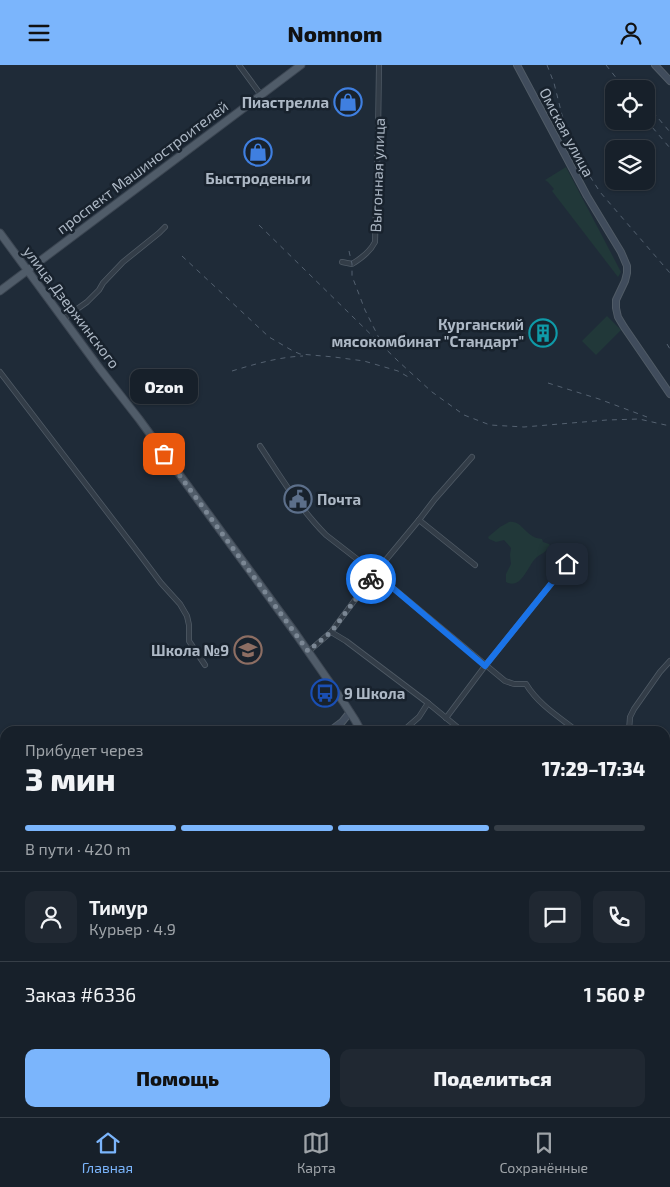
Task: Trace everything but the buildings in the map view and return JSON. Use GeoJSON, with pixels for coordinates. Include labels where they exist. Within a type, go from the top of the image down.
{"type":"FeatureCollection","features":[{"type":"Feature","properties":{"kind":"main road","name":"проспект Машиностроителей"},"geometry":{"type":"LineString","coordinates":[[0,291],[301,65]]}},
{"type":"Feature","properties":{"kind":"main road","name":"Омская улица"},"geometry":{"type":"LineString","coordinates":[[517,65],[586,196],[621,252],[627,266],[627,273],[616,300],[618,317],[670,394]]}},
{"type":"Feature","properties":{"kind":"main road"},"geometry":{"type":"LineString","coordinates":[[655,65],[670,81]]}},
{"type":"Feature","properties":{"kind":"main road","name":"улица Дзержинского"},"geometry":{"type":"LineString","coordinates":[[0,233],[308,651],[358,726]]}},
{"type":"Feature","properties":{"kind":"main road"},"geometry":{"type":"LineString","coordinates":[[337,726],[350,713]]}},
{"type":"Feature","properties":{"kind":"street"},"geometry":{"type":"LineString","coordinates":[[239,65],[261,95]]}},
{"type":"Feature","properties":{"kind":"street","name":"Выгонная улица"},"geometry":{"type":"LineString","coordinates":[[342,262],[352,264],[368,253],[375,242],[379,65]]}},
{"type":"Feature","properties":{"kind":"street"},"geometry":{"type":"LineString","coordinates":[[63,319],[87,303],[122,262],[165,227]]}},
{"type":"Feature","properties":{"kind":"street"},"geometry":{"type":"LineString","coordinates":[[0,373],[161,583],[180,604],[187,616],[189,641],[205,665]]}},
{"type":"Feature","properties":{"kind":"street"},"geometry":{"type":"LineString","coordinates":[[260,446],[302,506],[326,535],[375,573],[485,666],[509,683],[526,684],[539,701],[571,726]]}},
{"type":"Feature","properties":{"kind":"street"},"geometry":{"type":"LineString","coordinates":[[308,651],[331,632],[375,573],[472,457]]}},
{"type":"Feature","properties":{"kind":"street"},"geometry":{"type":"LineString","coordinates":[[419,520],[475,565]]}},
{"type":"Feature","properties":{"kind":"street"},"geometry":{"type":"LineString","coordinates":[[446,719],[485,666],[567,564]]}},
{"type":"Feature","properties":{"kind":"street"},"geometry":{"type":"LineString","coordinates":[[331,632],[346,641],[455,726]]}},
{"type":"Feature","properties":{"kind":"street"},"geometry":{"type":"LineString","coordinates":[[629,726],[630,717],[634,709],[660,671],[670,661]]}},
{"type":"Feature","properties":{"kind":"street"},"geometry":{"type":"LineString","coordinates":[[409,726],[419,717],[428,703]]}},
{"type":"Feature","properties":{"kind":"green space"},"geometry":{"type":"Polygon","coordinates":[[[566,167],[621,272],[618,277],[552,191],[554,189],[545,180],[566,167]]]}},
{"type":"Feature","properties":{"kind":"green space"},"geometry":{"type":"Polygon","coordinates":[[[607,316],[621,330],[596,355],[582,341],[607,316]]]}},
{"type":"Feature","properties":{"kind":"green space"},"geometry":{"type":"Polygon","coordinates":[[[509,522],[518,524],[532,536],[542,539],[543,542],[550,546],[534,560],[519,581],[511,584],[506,582],[506,574],[511,564],[511,548],[504,540],[496,542],[488,537],[509,522]]]}},
{"type":"Feature","properties":{"kind":"railway"},"geometry":{"type":"LineString","coordinates":[[547,65],[554,83],[562,115],[582,164],[600,192],[670,273]]}},
{"type":"Feature","properties":{"kind":"railway"},"geometry":{"type":"LineString","coordinates":[[606,65],[618,80]]}},
{"type":"Feature","properties":{"kind":"railway"},"geometry":{"type":"LineString","coordinates":[[655,114],[670,132]]}},
{"type":"Feature","properties":{"kind":"railway"},"geometry":{"type":"LineString","coordinates":[[655,130],[670,148]]}},
{"type":"Feature","properties":{"kind":"railway"},"geometry":{"type":"LineString","coordinates":[[259,225],[398,361],[432,392],[464,415],[490,425],[524,427],[639,419],[670,426]]}},
{"type":"Feature","properties":{"kind":"railway"},"geometry":{"type":"LineString","coordinates":[[349,251],[352,276],[365,310],[379,338]]}},
{"type":"Feature","properties":{"kind":"railway"},"geometry":{"type":"LineString","coordinates":[[182,256],[269,337],[293,351],[300,354],[364,361],[398,371],[410,378]]}},
{"type":"Feature","properties":{"kind":"railway"},"geometry":{"type":"LineString","coordinates":[[667,344],[670,349]]}},
{"type":"Feature","properties":{"kind":"railway"},"geometry":{"type":"LineString","coordinates":[[232,371],[276,359],[303,356]]}},
{"type":"Feature","properties":{"kind":"railway"},"geometry":{"type":"LineString","coordinates":[[548,383],[647,417]]}},
{"type":"Feature","properties":{"kind":"way so far"},"geometry":{"type":"LineString","coordinates":[[164,454],[308,651],[331,632],[371,579]]}},
{"type":"Feature","properties":{"kind":"place","name":"Пиастрелла"},"geometry":{"type":"Point","coordinates":[348,102]}},
{"type":"Feature","properties":{"kind":"place","name":"Быстроденьги"},"geometry":{"type":"Point","coordinates":[258,152]}},
{"type":"Feature","properties":{"kind":"place","name":"Курганский мясокомбинат \"Стандарт\""},"geometry":{"type":"Point","coordinates":[543,333]}},
{"type":"Feature","properties":{"kind":"place","name":"Ozon"},"geometry":{"type":"Point","coordinates":[164,454]}},
{"type":"Feature","properties":{"kind":"place","name":"Почта"},"geometry":{"type":"Point","coordinates":[298,499]}},
{"type":"Feature","properties":{"kind":"place","name":"Школа №9"},"geometry":{"type":"Point","coordinates":[248,650]}},
{"type":"Feature","properties":{"kind":"place","name":"9 Школа"},"geometry":{"type":"Point","coordinates":[325,693]}},
{"type":"Feature","properties":{"kind":"route"},"geometry":{"type":"LineString","coordinates":[[371,579],[375,573],[485,666],[567,564]]}}]}
